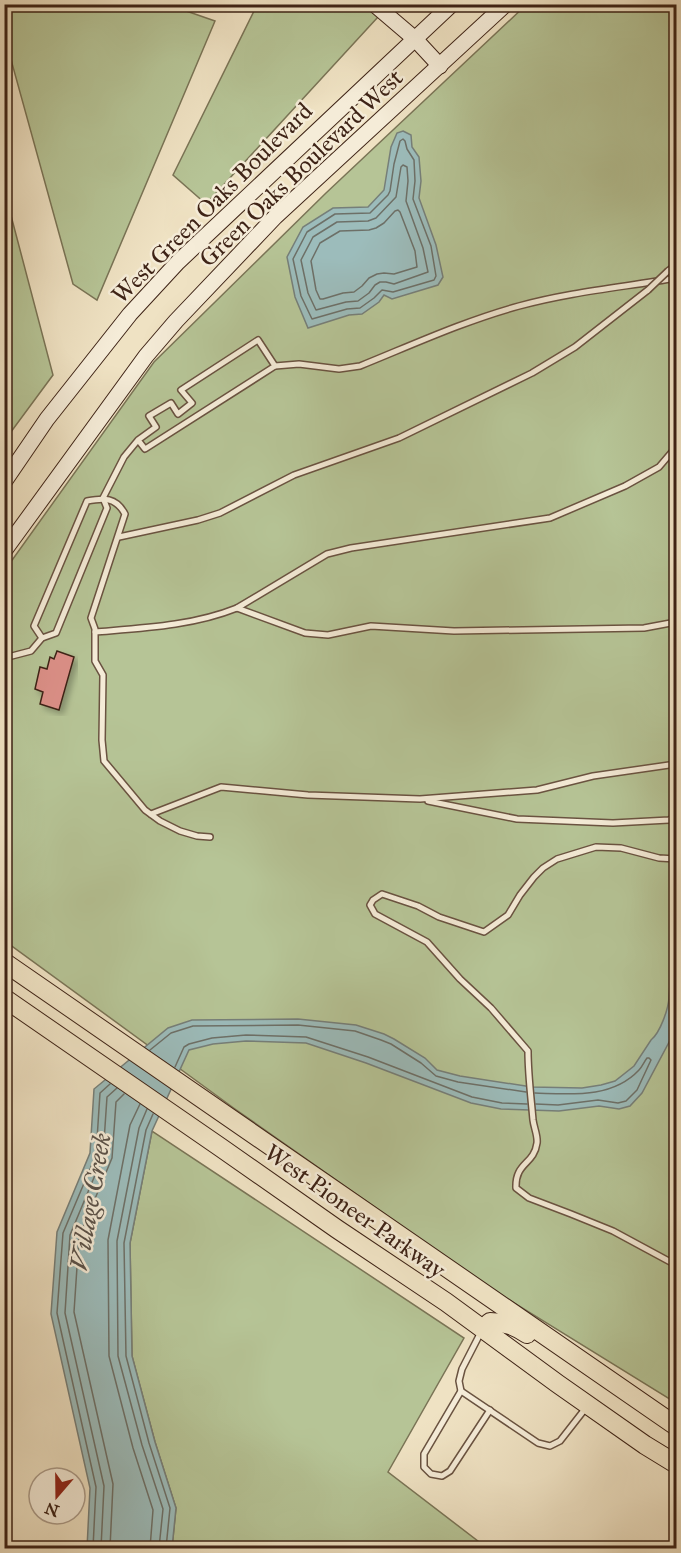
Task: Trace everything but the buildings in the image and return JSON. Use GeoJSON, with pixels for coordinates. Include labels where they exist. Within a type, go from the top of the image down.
{"type":"FeatureCollection","features":[{"type":"Feature","properties":{"kind":"main road"},"geometry":{"type":"LineString","coordinates":[[374,4],[415,39],[440,66]]}},
{"type":"Feature","properties":{"kind":"main road","name":"West Green Oaks Boulevard"},"geometry":{"type":"LineString","coordinates":[[4,482],[54,410],[130,314],[172,268],[452,4]]}},
{"type":"Feature","properties":{"kind":"main road","name":"Green Oaks Boulevard West"},"geometry":{"type":"LineString","coordinates":[[4,551],[146,356],[176,321],[275,217],[507,4]]}},
{"type":"Feature","properties":{"kind":"main road","name":"West Pioneer Parkway"},"geometry":{"type":"LineString","coordinates":[[4,962],[676,1426]]}},
{"type":"Feature","properties":{"kind":"main road","name":"West Pioneer Parkway"},"geometry":{"type":"LineString","coordinates":[[4,999],[483,1329],[645,1445],[676,1464]]}},
{"type":"Feature","properties":{"kind":"main road"},"geometry":{"type":"LineString","coordinates":[[337,1229],[355,1203]]}},
{"type":"Feature","properties":{"kind":"main road"},"geometry":{"type":"LineString","coordinates":[[483,1329],[490,1323],[511,1324],[584,1372],[612,1382]]}},
{"type":"Feature","properties":{"kind":"lane"},"geometry":{"type":"LineString","coordinates":[[119,537],[220,513],[294,475],[399,438],[532,373],[575,347],[648,290],[668,271],[676,268]]}},
{"type":"Feature","properties":{"kind":"lane"},"geometry":{"type":"LineString","coordinates":[[138,440],[145,449],[275,366],[299,364],[339,369],[360,366],[521,305],[676,278]]}},
{"type":"Feature","properties":{"kind":"lane"},"geometry":{"type":"LineString","coordinates":[[4,655],[8,657],[31,651],[42,638],[56,633],[107,508],[103,498],[124,457],[138,440],[156,427],[149,416],[171,403],[178,414],[192,404],[181,390],[258,340],[275,366]]}},
{"type":"Feature","properties":{"kind":"lane"},"geometry":{"type":"LineString","coordinates":[[96,632],[162,627],[217,616],[237,608],[327,554],[550,518],[625,486],[659,467],[676,447]]}},
{"type":"Feature","properties":{"kind":"lane"},"geometry":{"type":"LineString","coordinates":[[42,638],[34,626],[87,501],[103,498],[121,506],[125,514],[92,618],[96,632],[95,661],[103,675],[104,761],[145,810],[180,831],[210,837]]}},
{"type":"Feature","properties":{"kind":"lane"},"geometry":{"type":"LineString","coordinates":[[237,608],[304,633],[328,635],[371,626],[478,631],[644,628],[676,622]]}},
{"type":"Feature","properties":{"kind":"lane"},"geometry":{"type":"LineString","coordinates":[[151,814],[221,787],[308,795],[420,799],[537,790],[593,776],[676,764]]}},
{"type":"Feature","properties":{"kind":"lane"},"geometry":{"type":"LineString","coordinates":[[420,799],[517,819],[613,823],[669,820],[676,816]]}},
{"type":"Feature","properties":{"kind":"lane"},"geometry":{"type":"LineString","coordinates":[[676,859],[659,858],[621,848],[596,848],[557,859],[534,877],[508,915],[484,932],[438,917],[418,906],[382,894],[373,900],[370,906],[375,914],[427,942],[460,979],[491,1008],[528,1051],[528,1072],[537,1142],[533,1155],[522,1166],[516,1177],[516,1188],[529,1198],[613,1231],[676,1265]]}},
{"type":"Feature","properties":{"kind":"lane"},"geometry":{"type":"LineString","coordinates":[[483,1329],[462,1369],[459,1381],[461,1391],[424,1454],[424,1467],[431,1474],[442,1476],[450,1471],[490,1410]]}},
{"type":"Feature","properties":{"kind":"lane"},"geometry":{"type":"LineString","coordinates":[[461,1391],[538,1443],[550,1446],[560,1441],[588,1405]]}},
{"type":"Feature","properties":{"kind":"green space"},"geometry":{"type":"Polygon","coordinates":[[[4,5],[169,5],[215,21],[97,300],[73,284],[5,38],[4,5]]]}},
{"type":"Feature","properties":{"kind":"green space"},"geometry":{"type":"Polygon","coordinates":[[[257,5],[389,5],[206,204],[173,175],[257,5]]]}},
{"type":"Feature","properties":{"kind":"green space"},"geometry":{"type":"Polygon","coordinates":[[[526,5],[676,5],[676,1403],[490,1288],[235,1109],[5,941],[5,570],[154,362],[326,193],[526,5]]]}},
{"type":"Feature","properties":{"kind":"green space"},"geometry":{"type":"Polygon","coordinates":[[[4,189],[53,375],[5,440],[4,440],[4,189]]]}},
{"type":"Feature","properties":{"kind":"green space"},"geometry":{"type":"Polygon","coordinates":[[[152,1131],[464,1338],[388,1472],[487,1548],[172,1548],[176,1508],[155,1442],[132,1356],[130,1243],[152,1131]]]}},
{"type":"Feature","properties":{"kind":"water"},"geometry":{"type":"Polygon","coordinates":[[[403,131],[411,135],[412,147],[419,157],[421,181],[419,198],[436,245],[443,277],[438,285],[392,299],[384,295],[379,302],[362,314],[349,315],[308,328],[295,297],[287,257],[303,227],[333,208],[368,207],[384,190],[391,147],[397,133],[403,131]]]}},
{"type":"Feature","properties":{"kind":"water","name":"Village Creek"},"geometry":{"type":"Polygon","coordinates":[[[676,964],[676,1029],[642,1093],[630,1106],[619,1109],[599,1106],[559,1111],[501,1109],[471,1103],[306,1043],[246,1041],[213,1044],[189,1050],[152,1131],[130,1243],[132,1356],[155,1442],[176,1508],[172,1548],[87,1548],[90,1488],[87,1466],[85,1466],[51,1314],[57,1232],[90,1153],[94,1089],[168,1028],[192,1020],[298,1019],[356,1025],[384,1034],[425,1058],[437,1070],[460,1076],[532,1087],[582,1088],[601,1085],[615,1081],[634,1066],[658,1032],[667,1007],[676,964]]]}}]}
